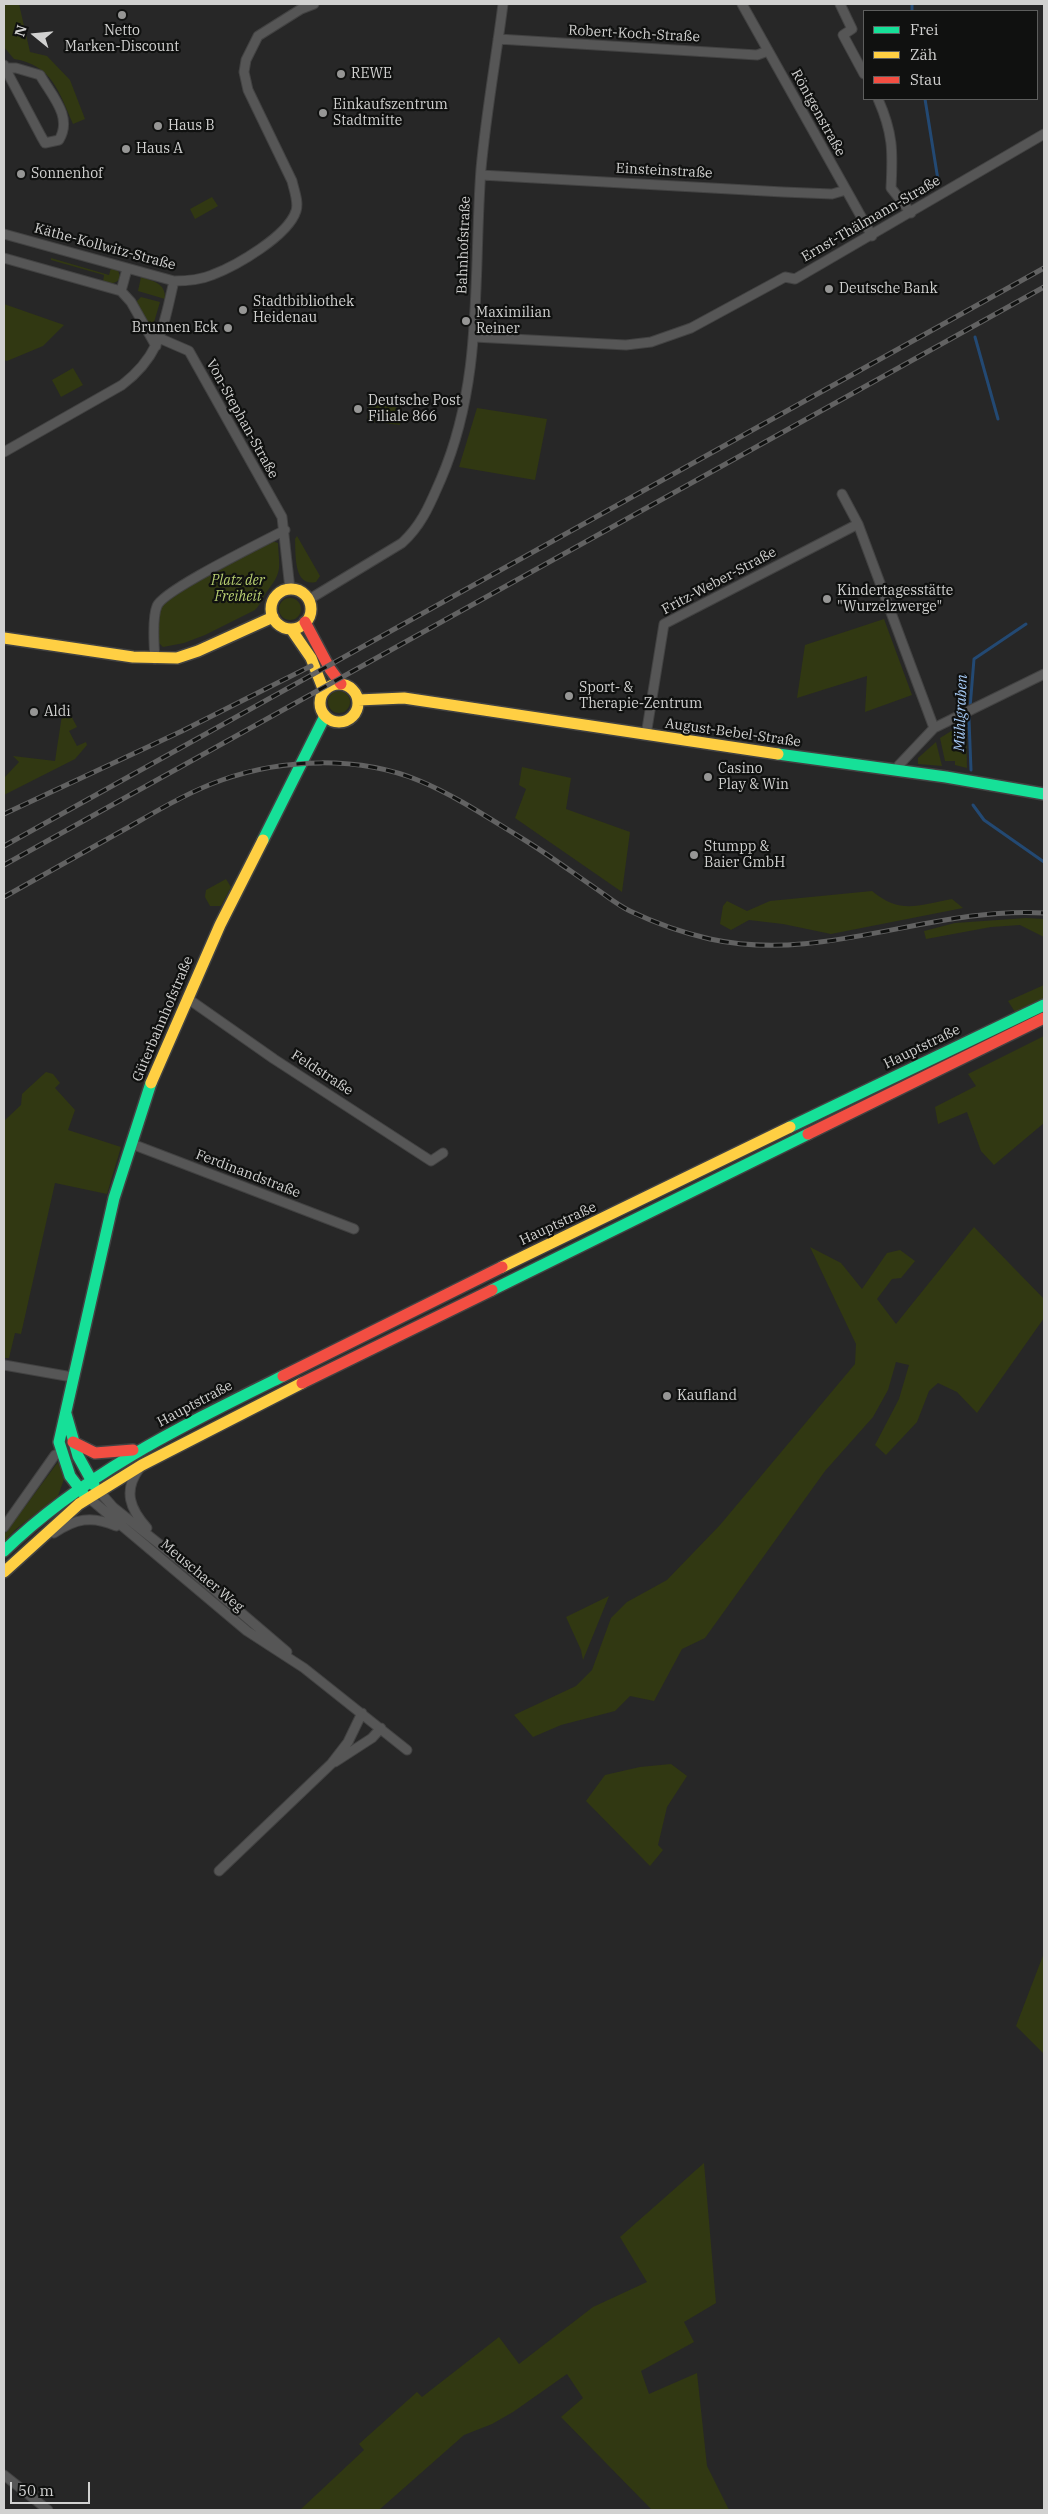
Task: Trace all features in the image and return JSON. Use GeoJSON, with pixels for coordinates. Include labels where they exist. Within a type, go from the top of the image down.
{"type":"FeatureCollection","features":[{"type":"Feature","properties":{"kind":"street","name":"Käthe-Kollwitz-Straße"},"geometry":{"type":"LineString","coordinates":[[4,234],[174,281],[195,280],[214,275],[277,238],[290,224],[297,208],[292,181],[248,90],[244,72],[246,60],[258,36],[300,6],[314,4]]}},
{"type":"Feature","properties":{"kind":"street","name":"Bahnhofstraße"},"geometry":{"type":"LineString","coordinates":[[308,600],[402,543],[422,521],[445,469],[461,425],[468,388],[474,337],[481,175],[502,4]]}},
{"type":"Feature","properties":{"kind":"street","name":"Röntgenstraße"},"geometry":{"type":"LineString","coordinates":[[742,4],[872,236]]}},
{"type":"Feature","properties":{"kind":"street"},"geometry":{"type":"LineString","coordinates":[[840,4],[852,29],[843,35],[863,72]]}},
{"type":"Feature","properties":{"kind":"street","name":"Robert-Koch-Straße"},"geometry":{"type":"LineString","coordinates":[[498,39],[757,55],[768,51]]}},
{"type":"Feature","properties":{"kind":"street"},"geometry":{"type":"LineString","coordinates":[[5,67],[40,75],[62,114],[65,124],[64,132],[59,140],[45,143],[5,67]]}},
{"type":"Feature","properties":{"kind":"street"},"geometry":{"type":"LineString","coordinates":[[878,100],[887,119],[893,147],[891,188],[911,213]]}},
{"type":"Feature","properties":{"kind":"street","name":"Ernst-Thälmann-Straße"},"geometry":{"type":"LineString","coordinates":[[474,337],[626,345],[651,342],[691,328],[785,277],[795,279],[872,236],[1044,134]]}},
{"type":"Feature","properties":{"kind":"street","name":"Einsteinstraße"},"geometry":{"type":"LineString","coordinates":[[481,175],[783,192],[832,194],[846,190]]}},
{"type":"Feature","properties":{"kind":"street"},"geometry":{"type":"LineString","coordinates":[[4,258],[121,291],[131,302],[158,342]]}},
{"type":"Feature","properties":{"kind":"street"},"geometry":{"type":"LineString","coordinates":[[121,291],[127,269]]}},
{"type":"Feature","properties":{"kind":"street"},"geometry":{"type":"LineString","coordinates":[[4,452],[122,385],[139,372],[150,359],[158,342],[174,281]]}},
{"type":"Feature","properties":{"kind":"street","name":"Von-Stephan-Straße"},"geometry":{"type":"LineString","coordinates":[[158,342],[189,351],[282,517],[285,530]]}},
{"type":"Feature","properties":{"kind":"street"},"geometry":{"type":"LineString","coordinates":[[842,494],[858,524],[934,728]]}},
{"type":"Feature","properties":{"kind":"street","name":"Fritz-Weber-Straße"},"geometry":{"type":"LineString","coordinates":[[646,735],[664,624],[858,524]]}},
{"type":"Feature","properties":{"kind":"street"},"geometry":{"type":"LineString","coordinates":[[155,659],[157,606],[162,598],[285,530],[290,589]]}},
{"type":"Feature","properties":{"kind":"street"},"geometry":{"type":"LineString","coordinates":[[291,629],[306,622],[310,611],[308,600],[300,592],[290,589],[280,592],[274,599],[271,608],[273,617],[280,626],[291,629],[305,647],[320,676],[324,691]]}},
{"type":"Feature","properties":{"kind":"street"},"geometry":{"type":"LineString","coordinates":[[4,638],[155,659],[177,658],[192,654],[273,617]]}},
{"type":"Feature","properties":{"kind":"street"},"geometry":{"type":"LineString","coordinates":[[306,622],[330,669],[341,684],[352,689],[358,700],[357,711],[350,719],[339,722],[325,716],[320,701],[324,691],[331,685],[341,684]]}},
{"type":"Feature","properties":{"kind":"street"},"geometry":{"type":"LineString","coordinates":[[898,771],[899,765],[934,728],[1044,674]]}},
{"type":"Feature","properties":{"kind":"street","name":"August-Bebel-Straße"},"geometry":{"type":"LineString","coordinates":[[358,700],[404,698],[646,735],[946,777],[1044,794]]}},
{"type":"Feature","properties":{"kind":"street","name":"Güterbahnhofstraße"},"geometry":{"type":"LineString","coordinates":[[88,1498],[70,1476],[59,1442],[72,1377],[114,1198],[155,1069],[220,925],[325,716]]}},
{"type":"Feature","properties":{"kind":"street","name":"Feldstraße"},"geometry":{"type":"LineString","coordinates":[[188,998],[274,1059],[431,1160],[443,1153]]}},
{"type":"Feature","properties":{"kind":"street","name":"Hauptstraße"},"geometry":{"type":"LineString","coordinates":[[78,1487],[140,1449],[228,1403],[492,1272],[1044,1005]]}},
{"type":"Feature","properties":{"kind":"street","name":"Hauptstraße"},"geometry":{"type":"LineString","coordinates":[[99,1491],[142,1465],[320,1374],[1044,1018]]}},
{"type":"Feature","properties":{"kind":"street","name":"Ferdinandstraße"},"geometry":{"type":"LineString","coordinates":[[132,1144],[354,1229]]}},
{"type":"Feature","properties":{"kind":"street"},"geometry":{"type":"LineString","coordinates":[[4,1366],[72,1377]]}},
{"type":"Feature","properties":{"kind":"street","name":"Güterbahnhofstraße"},"geometry":{"type":"LineString","coordinates":[[65,1411],[72,1442],[90,1480],[99,1491]]}},
{"type":"Feature","properties":{"kind":"street"},"geometry":{"type":"LineString","coordinates":[[72,1442],[95,1454],[140,1449]]}},
{"type":"Feature","properties":{"kind":"street"},"geometry":{"type":"LineString","coordinates":[[4,1526],[55,1455],[61,1453]]}},
{"type":"Feature","properties":{"kind":"street"},"geometry":{"type":"LineString","coordinates":[[142,1465],[130,1485],[129,1500],[139,1520],[162,1546]]}},
{"type":"Feature","properties":{"kind":"street"},"geometry":{"type":"LineString","coordinates":[[4,1551],[21,1533],[78,1487]]}},
{"type":"Feature","properties":{"kind":"street"},"geometry":{"type":"LineString","coordinates":[[4,1572],[88,1498],[99,1491]]}},
{"type":"Feature","properties":{"kind":"street","name":"Meuschaer Weg"},"geometry":{"type":"LineString","coordinates":[[99,1491],[113,1507],[274,1640],[304,1668]]}},
{"type":"Feature","properties":{"kind":"street","name":"Meuschaer Weg"},"geometry":{"type":"LineString","coordinates":[[88,1498],[247,1631],[304,1668],[407,1750]]}},
{"type":"Feature","properties":{"kind":"street"},"geometry":{"type":"LineString","coordinates":[[21,1556],[68,1524],[81,1519],[99,1520],[126,1531]]}},
{"type":"Feature","properties":{"kind":"street"},"geometry":{"type":"LineString","coordinates":[[219,1871],[330,1764],[348,1742],[362,1713]]}},
{"type":"Feature","properties":{"kind":"street"},"geometry":{"type":"LineString","coordinates":[[330,1764],[372,1738],[381,1728]]}},
{"type":"Feature","properties":{"kind":"street"},"geometry":{"type":"LineString","coordinates":[[4,2475],[48,2510]]}},
{"type":"Feature","properties":{"kind":"green space"},"geometry":{"type":"Polygon","coordinates":[[[4,4],[19,4],[30,52],[47,56],[70,80],[85,119],[73,124],[58,91],[46,74],[27,62],[14,59],[4,47],[4,4]]]}},
{"type":"Feature","properties":{"kind":"green space"},"geometry":{"type":"Polygon","coordinates":[[[212,197],[218,206],[195,219],[190,209],[212,197]]]}},
{"type":"Feature","properties":{"kind":"green space"},"geometry":{"type":"Polygon","coordinates":[[[51,258],[109,275],[111,268],[118,270],[120,277],[115,282],[103,282],[104,275],[51,260],[51,258]]]}},
{"type":"Feature","properties":{"kind":"green space"},"geometry":{"type":"Polygon","coordinates":[[[141,277],[161,286],[165,299],[138,291],[141,277]]]}},
{"type":"Feature","properties":{"kind":"green space"},"geometry":{"type":"Polygon","coordinates":[[[141,297],[160,302],[152,329],[136,302],[141,297]]]}},
{"type":"Feature","properties":{"kind":"green space"},"geometry":{"type":"Polygon","coordinates":[[[4,304],[64,325],[43,346],[7,361],[4,360],[4,304]]]}},
{"type":"Feature","properties":{"kind":"green space"},"geometry":{"type":"Polygon","coordinates":[[[73,368],[83,385],[61,397],[52,380],[73,368]]]}},
{"type":"Feature","properties":{"kind":"green space"},"geometry":{"type":"Polygon","coordinates":[[[369,404],[402,408],[400,425],[367,421],[369,404]]]}},
{"type":"Feature","properties":{"kind":"green space"},"geometry":{"type":"Polygon","coordinates":[[[477,408],[547,419],[535,480],[459,467],[477,408]]]}},
{"type":"Feature","properties":{"kind":"green space"},"geometry":{"type":"Polygon","coordinates":[[[297,536],[320,576],[316,582],[303,580],[297,568],[295,539],[297,536]]]}},
{"type":"Feature","properties":{"kind":"green space","name":"Platz der Freiheit"},"geometry":{"type":"Polygon","coordinates":[[[272,541],[278,543],[278,573],[273,584],[255,610],[205,635],[184,643],[163,647],[158,642],[160,608],[166,599],[272,541]]]}},
{"type":"Feature","properties":{"kind":"green space"},"geometry":{"type":"Polygon","coordinates":[[[286,598],[294,598],[301,605],[301,613],[294,620],[286,620],[279,613],[279,605],[286,598]]]}},
{"type":"Feature","properties":{"kind":"green space"},"geometry":{"type":"Polygon","coordinates":[[[884,619],[912,695],[865,712],[867,676],[797,698],[805,645],[884,619]]]}},
{"type":"Feature","properties":{"kind":"green space"},"geometry":{"type":"Polygon","coordinates":[[[339,691],[349,698],[350,702],[343,712],[339,713],[329,706],[328,702],[335,692],[339,691]]]}},
{"type":"Feature","properties":{"kind":"green space"},"geometry":{"type":"Polygon","coordinates":[[[64,702],[77,727],[69,731],[77,746],[86,742],[87,745],[75,759],[4,795],[4,778],[19,762],[13,756],[55,761],[64,702]]]}},
{"type":"Feature","properties":{"kind":"green space"},"geometry":{"type":"Polygon","coordinates":[[[966,722],[967,768],[955,765],[955,761],[945,761],[940,738],[966,722]]]}},
{"type":"Feature","properties":{"kind":"green space"},"geometry":{"type":"Polygon","coordinates":[[[936,742],[942,766],[918,764],[918,758],[936,742]]]}},
{"type":"Feature","properties":{"kind":"green space"},"geometry":{"type":"Polygon","coordinates":[[[522,767],[571,778],[566,809],[630,832],[622,892],[515,818],[526,789],[519,785],[522,767]]]}},
{"type":"Feature","properties":{"kind":"green space"},"geometry":{"type":"Polygon","coordinates":[[[226,879],[231,887],[221,906],[210,906],[205,897],[206,890],[226,879]]]}},
{"type":"Feature","properties":{"kind":"green space"},"geometry":{"type":"Polygon","coordinates":[[[872,891],[882,898],[901,906],[952,899],[963,908],[831,934],[783,924],[749,920],[731,930],[720,924],[723,906],[727,901],[747,911],[770,901],[872,891]]]}},
{"type":"Feature","properties":{"kind":"green space"},"geometry":{"type":"Polygon","coordinates":[[[1026,918],[1044,919],[1044,937],[1020,925],[991,927],[926,939],[924,931],[955,923],[1026,918]]]}},
{"type":"Feature","properties":{"kind":"green space"},"geometry":{"type":"Polygon","coordinates":[[[1044,985],[1044,998],[1015,1012],[1008,1001],[1044,985]]]}},
{"type":"Feature","properties":{"kind":"green space"},"geometry":{"type":"Polygon","coordinates":[[[1044,1036],[1044,1123],[994,1165],[981,1151],[967,1112],[938,1124],[935,1107],[976,1086],[968,1074],[1044,1036]]]}},
{"type":"Feature","properties":{"kind":"green space"},"geometry":{"type":"Polygon","coordinates":[[[46,1072],[53,1074],[60,1083],[55,1088],[75,1110],[68,1130],[121,1147],[107,1194],[55,1183],[21,1334],[15,1333],[9,1358],[4,1358],[4,1121],[21,1105],[22,1094],[46,1072]]]}},
{"type":"Feature","properties":{"kind":"green space"},"geometry":{"type":"Polygon","coordinates":[[[974,1227],[1044,1299],[1044,1318],[977,1413],[957,1392],[938,1383],[929,1391],[917,1422],[886,1455],[875,1445],[899,1399],[909,1365],[896,1362],[888,1390],[873,1417],[825,1471],[705,1638],[682,1649],[654,1701],[630,1696],[615,1711],[561,1725],[533,1737],[514,1715],[576,1686],[592,1670],[611,1618],[627,1602],[667,1580],[720,1525],[855,1364],[856,1344],[810,1247],[841,1263],[862,1289],[887,1253],[900,1250],[915,1261],[901,1278],[892,1279],[877,1299],[896,1324],[974,1227]]]}},
{"type":"Feature","properties":{"kind":"green space"},"geometry":{"type":"Polygon","coordinates":[[[58,1462],[64,1479],[58,1496],[15,1530],[4,1542],[4,1535],[58,1462]]]}},
{"type":"Feature","properties":{"kind":"green space"},"geometry":{"type":"Polygon","coordinates":[[[609,1596],[583,1660],[581,1650],[566,1617],[609,1596]]]}},
{"type":"Feature","properties":{"kind":"green space"},"geometry":{"type":"Polygon","coordinates":[[[671,1764],[687,1776],[667,1807],[658,1845],[663,1850],[650,1866],[586,1801],[605,1775],[640,1767],[671,1764]]]}},
{"type":"Feature","properties":{"kind":"green space"},"geometry":{"type":"Polygon","coordinates":[[[1044,1953],[1044,2054],[1016,2026],[1044,1953]]]}},
{"type":"Feature","properties":{"kind":"green space"},"geometry":{"type":"Polygon","coordinates":[[[704,2163],[716,2303],[684,2322],[694,2342],[641,2371],[649,2394],[697,2373],[707,2466],[729,2510],[652,2510],[561,2417],[583,2398],[567,2374],[513,2412],[492,2424],[464,2435],[379,2510],[300,2510],[364,2450],[359,2444],[417,2392],[422,2397],[499,2337],[519,2364],[593,2307],[647,2282],[620,2237],[704,2163]]]}},
{"type":"Feature","properties":{"kind":"waterway","name":"Mühlgraben"},"geometry":{"type":"LineString","coordinates":[[912,4],[912,10]]}},
{"type":"Feature","properties":{"kind":"waterway","name":"Mühlgraben"},"geometry":{"type":"LineString","coordinates":[[925,100],[938,180]]}},
{"type":"Feature","properties":{"kind":"waterway","name":"Mühlgraben"},"geometry":{"type":"LineString","coordinates":[[975,337],[998,419]]}},
{"type":"Feature","properties":{"kind":"waterway","name":"Mühlgraben"},"geometry":{"type":"LineString","coordinates":[[971,770],[969,720],[974,659],[1026,624]]}},
{"type":"Feature","properties":{"kind":"waterway","name":"Mühlgraben"},"geometry":{"type":"LineString","coordinates":[[973,805],[984,820],[1044,862]]}},
{"type":"Feature","properties":{"kind":"railway"},"geometry":{"type":"LineString","coordinates":[[4,846],[1044,268]]}},
{"type":"Feature","properties":{"kind":"railway"},"geometry":{"type":"LineString","coordinates":[[4,865],[1044,287]]}},
{"type":"Feature","properties":{"kind":"railway"},"geometry":{"type":"LineString","coordinates":[[4,814],[182,731],[311,666]]}},
{"type":"Feature","properties":{"kind":"railway"},"geometry":{"type":"LineString","coordinates":[[4,897],[161,809],[209,785],[270,767],[321,763],[372,767],[420,781],[473,808],[533,845],[626,909],[649,920],[710,939],[753,945],[795,944],[836,940],[960,918],[1002,913],[1044,913]]}},
{"type":"Feature","properties":{"kind":"traffic: fast"},"geometry":{"type":"LineString","coordinates":[[263,840],[325,716]]}},
{"type":"Feature","properties":{"kind":"traffic: fast"},"geometry":{"type":"LineString","coordinates":[[778,754],[946,777],[1044,794]]}},
{"type":"Feature","properties":{"kind":"traffic: fast"},"geometry":{"type":"LineString","coordinates":[[790,1127],[1044,1005]]}},
{"type":"Feature","properties":{"kind":"traffic: fast"},"geometry":{"type":"LineString","coordinates":[[83,1493],[70,1476],[59,1442],[114,1198],[151,1083]]}},
{"type":"Feature","properties":{"kind":"traffic: fast"},"geometry":{"type":"LineString","coordinates":[[492,1290],[808,1134]]}},
{"type":"Feature","properties":{"kind":"traffic: fast"},"geometry":{"type":"LineString","coordinates":[[4,1551],[35,1523],[101,1474],[172,1432],[283,1376]]}},
{"type":"Feature","properties":{"kind":"traffic: fast"},"geometry":{"type":"LineString","coordinates":[[66,1414],[78,1456],[94,1485]]}},
{"type":"Feature","properties":{"kind":"traffic: slow"},"geometry":{"type":"LineString","coordinates":[[291,589],[305,595],[311,609],[305,623],[291,629],[277,623],[271,609],[277,595],[291,589]]}},
{"type":"Feature","properties":{"kind":"traffic: slow"},"geometry":{"type":"LineString","coordinates":[[4,638],[133,657],[177,658],[198,651],[273,617]]}},
{"type":"Feature","properties":{"kind":"traffic: slow"},"geometry":{"type":"LineString","coordinates":[[291,629],[311,658],[324,691]]}},
{"type":"Feature","properties":{"kind":"traffic: slow"},"geometry":{"type":"LineString","coordinates":[[339,684],[353,689],[358,703],[353,717],[339,722],[325,717],[320,703],[325,689],[339,684]]}},
{"type":"Feature","properties":{"kind":"traffic: slow"},"geometry":{"type":"LineString","coordinates":[[358,700],[404,698],[778,754]]}},
{"type":"Feature","properties":{"kind":"traffic: slow"},"geometry":{"type":"LineString","coordinates":[[151,1083],[220,925],[263,840]]}},
{"type":"Feature","properties":{"kind":"traffic: slow"},"geometry":{"type":"LineString","coordinates":[[502,1267],[790,1127]]}},
{"type":"Feature","properties":{"kind":"traffic: slow"},"geometry":{"type":"LineString","coordinates":[[4,1572],[79,1504],[142,1465],[302,1383]]}},
{"type":"Feature","properties":{"kind":"traffic: jam"},"geometry":{"type":"LineString","coordinates":[[305,622],[330,669],[341,684]]}},
{"type":"Feature","properties":{"kind":"traffic: jam"},"geometry":{"type":"LineString","coordinates":[[808,1134],[1044,1018]]}},
{"type":"Feature","properties":{"kind":"traffic: jam"},"geometry":{"type":"LineString","coordinates":[[283,1376],[502,1267]]}},
{"type":"Feature","properties":{"kind":"traffic: jam"},"geometry":{"type":"LineString","coordinates":[[302,1383],[492,1290]]}},
{"type":"Feature","properties":{"kind":"traffic: jam"},"geometry":{"type":"LineString","coordinates":[[73,1442],[95,1453],[133,1450]]}},
{"type":"Feature","properties":{"kind":"place","name":"Netto Marken-Discount"},"geometry":{"type":"Point","coordinates":[122,15]}},
{"type":"Feature","properties":{"kind":"place","name":"REWE"},"geometry":{"type":"Point","coordinates":[341,74]}},
{"type":"Feature","properties":{"kind":"place","name":"Einkaufszentrum Stadtmitte"},"geometry":{"type":"Point","coordinates":[323,113]}},
{"type":"Feature","properties":{"kind":"place","name":"Haus B"},"geometry":{"type":"Point","coordinates":[158,126]}},
{"type":"Feature","properties":{"kind":"place","name":"Haus A"},"geometry":{"type":"Point","coordinates":[126,149]}},
{"type":"Feature","properties":{"kind":"place","name":"Sonnenhof"},"geometry":{"type":"Point","coordinates":[21,174]}},
{"type":"Feature","properties":{"kind":"place","name":"Deutsche Bank"},"geometry":{"type":"Point","coordinates":[829,289]}},
{"type":"Feature","properties":{"kind":"place","name":"Stadtbibliothek Heidenau"},"geometry":{"type":"Point","coordinates":[243,310]}},
{"type":"Feature","properties":{"kind":"place","name":"Maximilian Reiner"},"geometry":{"type":"Point","coordinates":[466,321]}},
{"type":"Feature","properties":{"kind":"place","name":"Brunnen Eck"},"geometry":{"type":"Point","coordinates":[228,328]}},
{"type":"Feature","properties":{"kind":"place","name":"Deutsche Post Filiale 866"},"geometry":{"type":"Point","coordinates":[358,409]}},
{"type":"Feature","properties":{"kind":"place","name":"Kindertagesstätte \"Wurzelzwerge\""},"geometry":{"type":"Point","coordinates":[827,599]}},
{"type":"Feature","properties":{"kind":"place","name":"Sport- & Therapie-Zentrum"},"geometry":{"type":"Point","coordinates":[569,696]}},
{"type":"Feature","properties":{"kind":"place","name":"Aldi"},"geometry":{"type":"Point","coordinates":[34,712]}},
{"type":"Feature","properties":{"kind":"place","name":"Casino Play & Win"},"geometry":{"type":"Point","coordinates":[708,777]}},
{"type":"Feature","properties":{"kind":"place","name":"Stumpp & Baier GmbH"},"geometry":{"type":"Point","coordinates":[694,855]}},
{"type":"Feature","properties":{"kind":"place","name":"Kaufland"},"geometry":{"type":"Point","coordinates":[667,1396]}}]}
